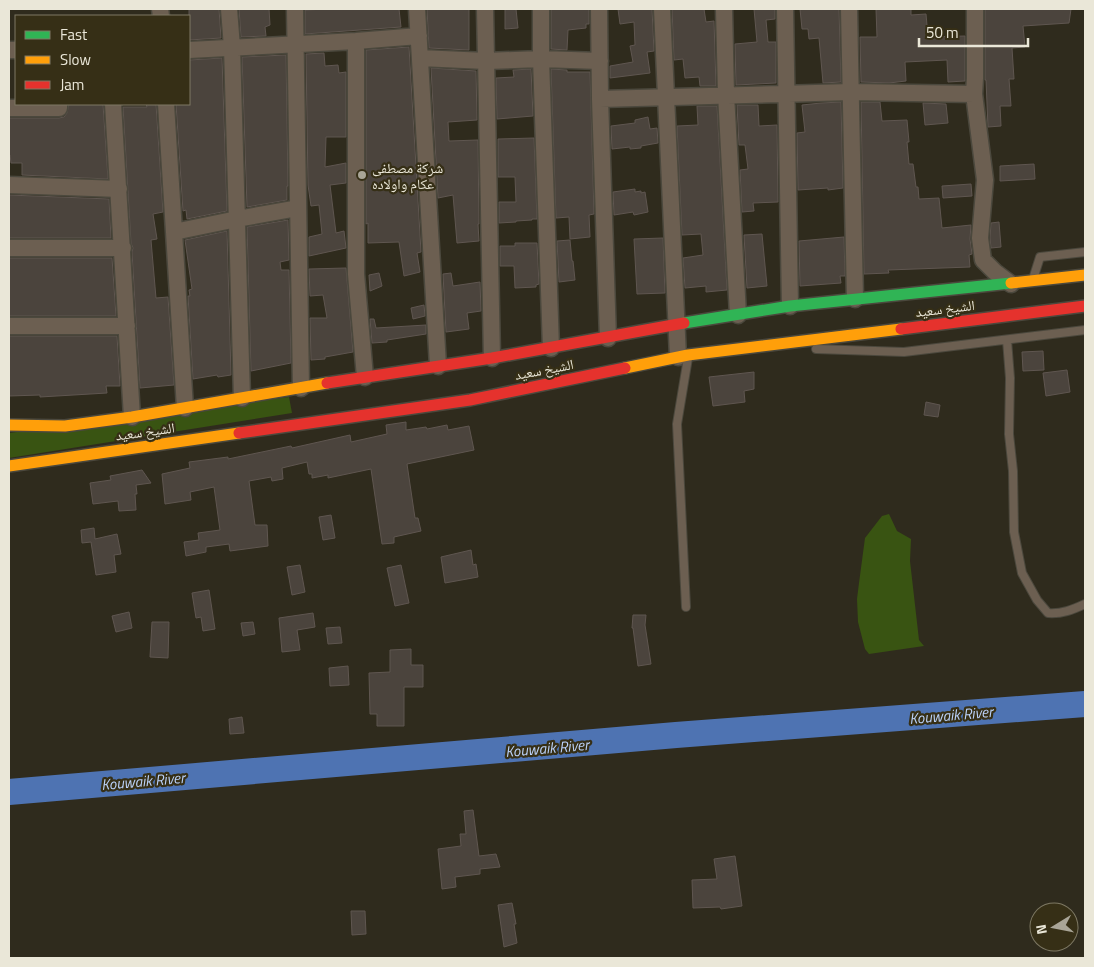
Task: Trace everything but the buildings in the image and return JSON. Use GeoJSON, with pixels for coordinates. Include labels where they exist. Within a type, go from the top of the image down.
{"type":"FeatureCollection","features":[{"type":"Feature","properties":{"kind":"main road","name":"الشيخ سعيد"},"geometry":{"type":"LineString","coordinates":[[9,425],[65,426],[132,417],[365,377],[492,358],[676,324],[790,306],[1011,284],[1030,284],[1085,275]]}},
{"type":"Feature","properties":{"kind":"main road","name":"الشيخ سعيد"},"geometry":{"type":"LineString","coordinates":[[9,466],[470,400],[683,356],[1034,308],[1085,306]]}},
{"type":"Feature","properties":{"kind":"street"},"geometry":{"type":"LineString","coordinates":[[229,9],[232,47],[242,398]]}},
{"type":"Feature","properties":{"kind":"street"},"geometry":{"type":"LineString","coordinates":[[295,9],[301,388]]}},
{"type":"Feature","properties":{"kind":"street"},"geometry":{"type":"LineString","coordinates":[[418,9],[438,366]]}},
{"type":"Feature","properties":{"kind":"street"},"geometry":{"type":"LineString","coordinates":[[485,9],[492,358]]}},
{"type":"Feature","properties":{"kind":"street"},"geometry":{"type":"LineString","coordinates":[[542,9],[551,348]]}},
{"type":"Feature","properties":{"kind":"street"},"geometry":{"type":"LineString","coordinates":[[599,9],[608,338]]}},
{"type":"Feature","properties":{"kind":"street"},"geometry":{"type":"LineString","coordinates":[[662,9],[676,324],[683,356]]}},
{"type":"Feature","properties":{"kind":"street"},"geometry":{"type":"LineString","coordinates":[[724,9],[726,94],[738,315]]}},
{"type":"Feature","properties":{"kind":"street"},"geometry":{"type":"LineString","coordinates":[[785,9],[790,306]]}},
{"type":"Feature","properties":{"kind":"street"},"geometry":{"type":"LineString","coordinates":[[849,9],[855,299]]}},
{"type":"Feature","properties":{"kind":"street"},"geometry":{"type":"LineString","coordinates":[[975,9],[974,94],[985,180],[980,238],[983,260],[1011,284]]}},
{"type":"Feature","properties":{"kind":"street"},"geometry":{"type":"LineString","coordinates":[[190,50],[419,36]]}},
{"type":"Feature","properties":{"kind":"street"},"geometry":{"type":"LineString","coordinates":[[356,41],[356,274],[365,377]]}},
{"type":"Feature","properties":{"kind":"street"},"geometry":{"type":"LineString","coordinates":[[420,58],[486,61],[542,59],[600,61]]}},
{"type":"Feature","properties":{"kind":"street"},"geometry":{"type":"LineString","coordinates":[[600,98],[851,92],[974,94]]}},
{"type":"Feature","properties":{"kind":"street"},"geometry":{"type":"LineString","coordinates":[[9,108],[59,108],[59,105]]}},
{"type":"Feature","properties":{"kind":"street"},"geometry":{"type":"LineString","coordinates":[[113,105],[132,417]]}},
{"type":"Feature","properties":{"kind":"street"},"geometry":{"type":"LineString","coordinates":[[166,105],[185,408]]}},
{"type":"Feature","properties":{"kind":"street"},"geometry":{"type":"LineString","coordinates":[[9,185],[119,189]]}},
{"type":"Feature","properties":{"kind":"street"},"geometry":{"type":"LineString","coordinates":[[174,232],[298,208]]}},
{"type":"Feature","properties":{"kind":"street"},"geometry":{"type":"LineString","coordinates":[[9,248],[123,248]]}},
{"type":"Feature","properties":{"kind":"street"},"geometry":{"type":"LineString","coordinates":[[9,326],[127,326]]}},
{"type":"Feature","properties":{"kind":"lane"},"geometry":{"type":"LineString","coordinates":[[1030,284],[1040,257],[1085,252]]}},
{"type":"Feature","properties":{"kind":"lane"},"geometry":{"type":"LineString","coordinates":[[750,347],[904,352],[1085,330]]}},
{"type":"Feature","properties":{"kind":"lane"},"geometry":{"type":"LineString","coordinates":[[1007,340],[1010,378],[1009,434],[1013,471],[1014,532],[1022,573],[1037,600],[1048,613],[1069,611],[1085,604]]}},
{"type":"Feature","properties":{"kind":"lane"},"geometry":{"type":"LineString","coordinates":[[683,356],[677,424],[686,607]]}},
{"type":"Feature","properties":{"kind":"green space"},"geometry":{"type":"Polygon","coordinates":[[[289,397],[292,413],[9,458],[9,433],[289,397]]]}},
{"type":"Feature","properties":{"kind":"green space"},"geometry":{"type":"Polygon","coordinates":[[[889,514],[897,531],[911,539],[910,561],[919,640],[924,646],[869,654],[865,649],[858,622],[857,599],[865,538],[882,516],[889,514]]]}},
{"type":"Feature","properties":{"kind":"waterway","name":"Kouwaik River"},"geometry":{"type":"LineString","coordinates":[[9,792],[676,735],[1085,704]]}},
{"type":"Feature","properties":{"kind":"traffic: fast"},"geometry":{"type":"LineString","coordinates":[[684,323],[790,306],[1011,283]]}},
{"type":"Feature","properties":{"kind":"traffic: slow"},"geometry":{"type":"LineString","coordinates":[[1011,283],[1085,275]]}},
{"type":"Feature","properties":{"kind":"traffic: slow"},"geometry":{"type":"LineString","coordinates":[[625,368],[688,355],[901,329]]}},
{"type":"Feature","properties":{"kind":"traffic: slow"},"geometry":{"type":"LineString","coordinates":[[9,425],[65,426],[132,417],[327,383]]}},
{"type":"Feature","properties":{"kind":"traffic: slow"},"geometry":{"type":"LineString","coordinates":[[9,466],[239,433]]}},
{"type":"Feature","properties":{"kind":"traffic: jam"},"geometry":{"type":"LineString","coordinates":[[901,329],[1085,306]]}},
{"type":"Feature","properties":{"kind":"traffic: jam"},"geometry":{"type":"LineString","coordinates":[[327,383],[492,358],[684,323]]}},
{"type":"Feature","properties":{"kind":"traffic: jam"},"geometry":{"type":"LineString","coordinates":[[239,433],[470,400],[625,368]]}},
{"type":"Feature","properties":{"kind":"place","name":"شركة مصطفى عكام واولاده"},"geometry":{"type":"Point","coordinates":[362,175]}}]}
